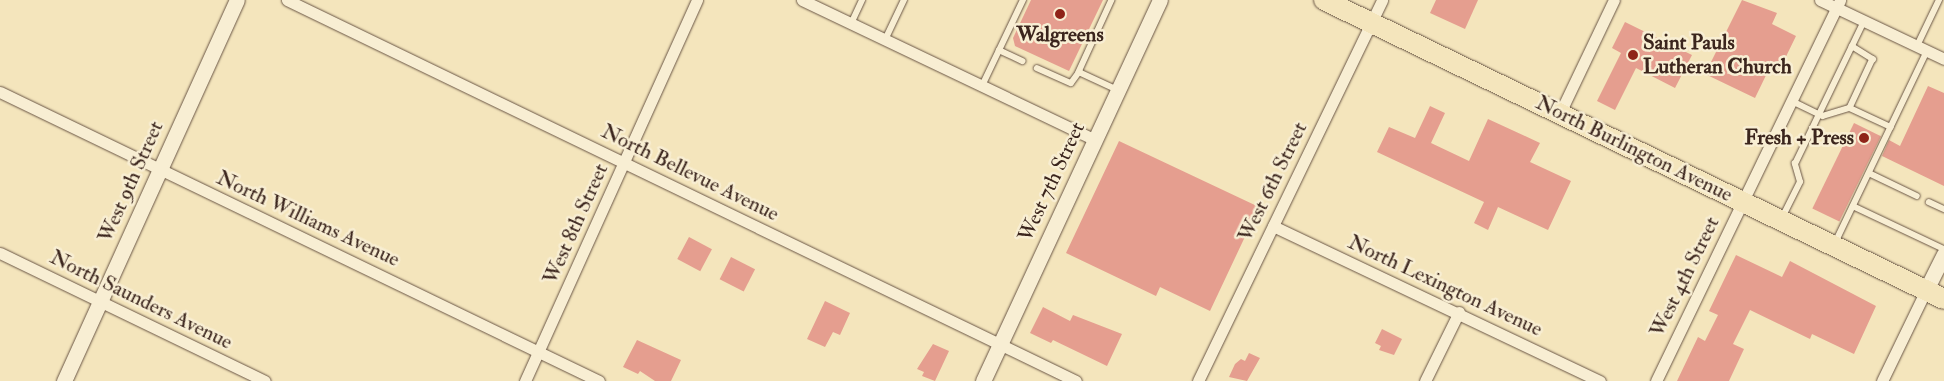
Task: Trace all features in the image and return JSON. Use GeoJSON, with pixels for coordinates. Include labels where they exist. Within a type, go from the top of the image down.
{"type":"FeatureCollection","features":[{"type":"Feature","properties":{"kind":"highway","name":"North Burlington Avenue"},"geometry":{"type":"LineString","coordinates":[[1324,0],[1935,295]]}},
{"type":"Feature","properties":{"kind":"main road","name":"West 9th Street"},"geometry":{"type":"LineString","coordinates":[[64,381],[237,0]]}},
{"type":"Feature","properties":{"kind":"main road","name":"West 7th Street"},"geometry":{"type":"LineString","coordinates":[[983,381],[1160,0]]}},
{"type":"Feature","properties":{"kind":"main road"},"geometry":{"type":"LineString","coordinates":[[1935,295],[1944,254]]}},
{"type":"Feature","properties":{"kind":"street","name":"North Bellevue Avenue"},"geometry":{"type":"LineString","coordinates":[[287,0],[1076,381]]}},
{"type":"Feature","properties":{"kind":"street","name":"West 8th Street"},"geometry":{"type":"LineString","coordinates":[[525,381],[697,0]]}},
{"type":"Feature","properties":{"kind":"street"},"geometry":{"type":"LineString","coordinates":[[802,0],[1095,140]]}},
{"type":"Feature","properties":{"kind":"street","name":"West 6th Street"},"geometry":{"type":"LineString","coordinates":[[1198,381],[1382,0]]}},
{"type":"Feature","properties":{"kind":"street"},"geometry":{"type":"LineString","coordinates":[[1560,113],[1614,0]]}},
{"type":"Feature","properties":{"kind":"street"},"geometry":{"type":"LineString","coordinates":[[1820,0],[1838,4],[1864,21],[1944,59]]}},
{"type":"Feature","properties":{"kind":"street","name":"West 4th Street"},"geometry":{"type":"LineString","coordinates":[[1656,381],[1838,4]]}},
{"type":"Feature","properties":{"kind":"street","name":"North Williams Avenue"},"geometry":{"type":"LineString","coordinates":[[0,92],[599,381]]}},
{"type":"Feature","properties":{"kind":"street","name":"North Lexington Avenue"},"geometry":{"type":"LineString","coordinates":[[1273,226],[1459,312],[1600,381]]}},
{"type":"Feature","properties":{"kind":"street","name":"North Saunders Avenue"},"geometry":{"type":"LineString","coordinates":[[0,253],[265,381]]}},
{"type":"Feature","properties":{"kind":"street"},"geometry":{"type":"LineString","coordinates":[[1882,381],[1935,295]]}},
{"type":"Feature","properties":{"kind":"street"},"geometry":{"type":"LineString","coordinates":[[1425,381],[1459,312]]}},
{"type":"Feature","properties":{"kind":"lane"},"geometry":{"type":"LineString","coordinates":[[851,24],[862,0]]}},
{"type":"Feature","properties":{"kind":"lane"},"geometry":{"type":"LineString","coordinates":[[885,40],[904,0]]}},
{"type":"Feature","properties":{"kind":"lane"},"geometry":{"type":"LineString","coordinates":[[982,86],[1023,0]]}},
{"type":"Feature","properties":{"kind":"lane"},"geometry":{"type":"LineString","coordinates":[[1037,68],[1071,84],[1112,0]]}},
{"type":"Feature","properties":{"kind":"lane"},"geometry":{"type":"LineString","coordinates":[[1834,246],[1891,127],[1939,0]]}},
{"type":"Feature","properties":{"kind":"lane"},"geometry":{"type":"LineString","coordinates":[[1781,220],[1800,182],[1795,164],[1864,21]]}},
{"type":"Feature","properties":{"kind":"lane"},"geometry":{"type":"LineString","coordinates":[[1850,108],[1873,58],[1852,46]]}},
{"type":"Feature","properties":{"kind":"lane"},"geometry":{"type":"LineString","coordinates":[[999,50],[1024,61]]}},
{"type":"Feature","properties":{"kind":"lane"},"geometry":{"type":"LineString","coordinates":[[1078,72],[1118,90]]}},
{"type":"Feature","properties":{"kind":"lane"},"geometry":{"type":"LineString","coordinates":[[1792,101],[1819,114],[1850,108],[1891,127]]}},
{"type":"Feature","properties":{"kind":"lane"},"geometry":{"type":"LineString","coordinates":[[1869,173],[1917,196]]}},
{"type":"Feature","properties":{"kind":"lane"},"geometry":{"type":"LineString","coordinates":[[1929,202],[1944,209]]}},
{"type":"Feature","properties":{"kind":"lane"},"geometry":{"type":"LineString","coordinates":[[1853,206],[1944,249]]}},
{"type":"Feature","properties":{"kind":"building"},"geometry":{"type":"Polygon","coordinates":[[[1031,0],[1103,0],[1069,71],[1015,46],[1013,38],[1031,0]]]}},
{"type":"Feature","properties":{"kind":"building"},"geometry":{"type":"Polygon","coordinates":[[[1436,0],[1478,0],[1465,29],[1430,13],[1436,0]]]}},
{"type":"Feature","properties":{"kind":"building"},"geometry":{"type":"Polygon","coordinates":[[[1742,0],[1777,13],[1772,24],[1796,36],[1779,71],[1770,67],[1755,98],[1705,74],[1742,0]]]}},
{"type":"Feature","properties":{"kind":"building"},"geometry":{"type":"Polygon","coordinates":[[[1625,22],[1692,55],[1675,88],[1636,68],[1615,110],[1597,101],[1621,53],[1612,48],[1625,22]]]}},
{"type":"Feature","properties":{"kind":"building"},"geometry":{"type":"Polygon","coordinates":[[[1928,86],[1944,93],[1944,186],[1882,156],[1889,140],[1900,146],[1928,86]]]}},
{"type":"Feature","properties":{"kind":"building"},"geometry":{"type":"Polygon","coordinates":[[[1430,106],[1445,113],[1431,143],[1469,161],[1488,119],[1540,143],[1530,162],[1571,181],[1548,230],[1498,207],[1488,230],[1474,223],[1484,202],[1377,152],[1389,127],[1415,138],[1430,106]]]}},
{"type":"Feature","properties":{"kind":"building"},"geometry":{"type":"Polygon","coordinates":[[[1854,123],[1881,136],[1839,222],[1812,208],[1854,123]]]}},
{"type":"Feature","properties":{"kind":"building"},"geometry":{"type":"Polygon","coordinates":[[[1119,141],[1259,207],[1210,311],[1160,287],[1156,296],[1066,253],[1119,141]]]}},
{"type":"Feature","properties":{"kind":"building"},"geometry":{"type":"Polygon","coordinates":[[[689,237],[712,249],[700,271],[677,259],[689,237]]]}},
{"type":"Feature","properties":{"kind":"building"},"geometry":{"type":"Polygon","coordinates":[[[1736,255],[1782,277],[1790,261],[1876,306],[1854,354],[1812,334],[1810,339],[1750,310],[1733,344],[1744,349],[1729,381],[1677,381],[1698,337],[1705,341],[1718,315],[1709,311],[1736,255]]]}},
{"type":"Feature","properties":{"kind":"building"},"geometry":{"type":"Polygon","coordinates":[[[731,257],[755,269],[744,292],[720,279],[731,257]]]}},
{"type":"Feature","properties":{"kind":"building"},"geometry":{"type":"Polygon","coordinates":[[[825,301],[850,313],[840,335],[833,332],[825,347],[807,339],[825,301]]]}},
{"type":"Feature","properties":{"kind":"building"},"geometry":{"type":"Polygon","coordinates":[[[1043,307],[1070,321],[1073,315],[1122,334],[1107,366],[1053,340],[1051,343],[1030,333],[1043,307]]]}},
{"type":"Feature","properties":{"kind":"building"},"geometry":{"type":"Polygon","coordinates":[[[1382,329],[1402,339],[1394,355],[1379,350],[1381,346],[1375,343],[1382,329]]]}},
{"type":"Feature","properties":{"kind":"building"},"geometry":{"type":"Polygon","coordinates":[[[637,340],[681,360],[671,381],[655,381],[640,371],[638,374],[623,367],[637,340]]]}},
{"type":"Feature","properties":{"kind":"building"},"geometry":{"type":"Polygon","coordinates":[[[933,344],[949,351],[935,381],[922,376],[924,372],[917,369],[933,344]]]}},
{"type":"Feature","properties":{"kind":"building"},"geometry":{"type":"Polygon","coordinates":[[[1249,353],[1260,358],[1247,381],[1229,377],[1235,364],[1241,359],[1245,361],[1249,353]]]}},
{"type":"Feature","properties":{"kind":"place","name":"Walgreens"},"geometry":{"type":"Point","coordinates":[1060,14]}},
{"type":"Feature","properties":{"kind":"place","name":"Saint Pauls Lutheran Church"},"geometry":{"type":"Point","coordinates":[1633,55]}},
{"type":"Feature","properties":{"kind":"place","name":"Fresh + Press"},"geometry":{"type":"Point","coordinates":[1864,138]}}]}
